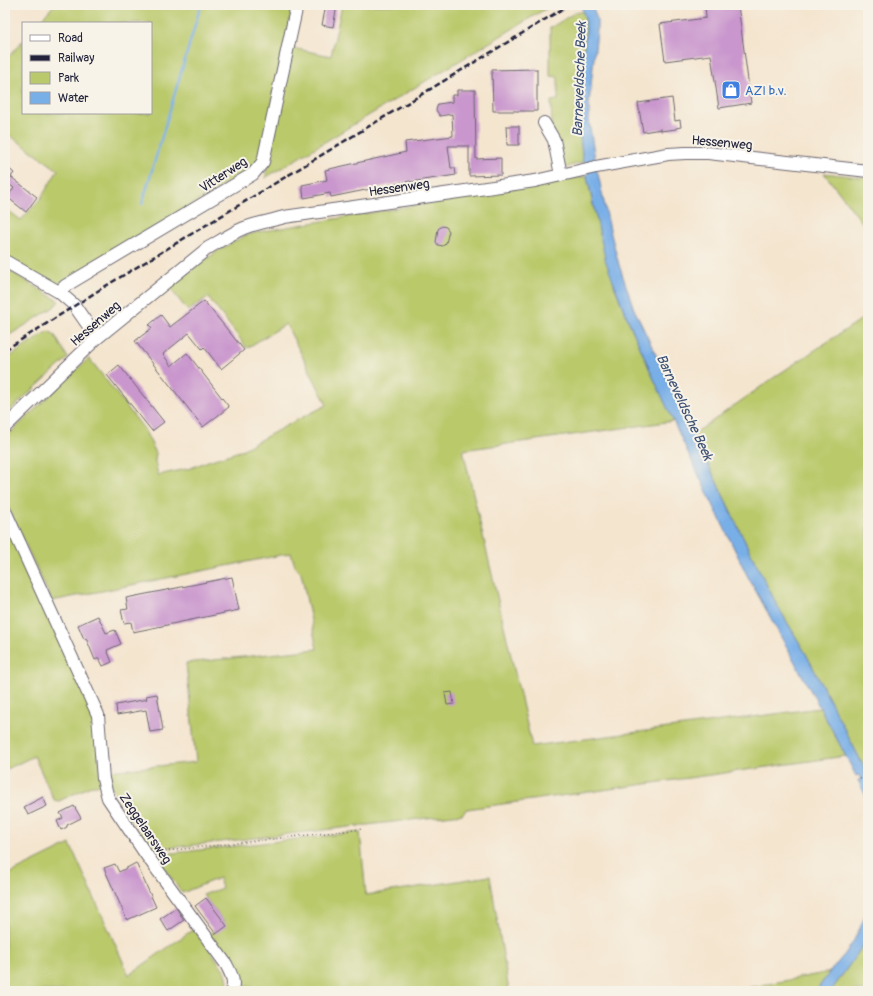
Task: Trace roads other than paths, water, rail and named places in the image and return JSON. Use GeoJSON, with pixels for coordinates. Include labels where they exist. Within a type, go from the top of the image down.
{"type":"FeatureCollection","features":[{"type":"Feature","properties":{"kind":"street","name":"Vitterweg"},"geometry":{"type":"LineString","coordinates":[[59,292],[65,286],[253,174],[263,162],[297,5]]}},
{"type":"Feature","properties":{"kind":"street"},"geometry":{"type":"LineString","coordinates":[[544,123],[554,140],[561,175]]}},
{"type":"Feature","properties":{"kind":"street","name":"Hessenweg"},"geometry":{"type":"LineString","coordinates":[[5,427],[97,338],[208,248],[244,228],[260,223],[284,218],[535,181],[592,168],[668,154],[708,153],[868,171]]}},
{"type":"Feature","properties":{"kind":"street"},"geometry":{"type":"LineString","coordinates":[[5,260],[59,292],[74,305],[97,338]]}},
{"type":"Feature","properties":{"kind":"street","name":"Zeggelaarsweg"},"geometry":{"type":"LineString","coordinates":[[5,511],[98,715],[103,779],[108,798],[145,853],[226,964],[233,978],[234,985],[232,991]]}},
{"type":"Feature","properties":{"kind":"water"},"geometry":{"type":"Polygon","coordinates":[[[581,5],[592,5],[597,19],[589,103],[589,121],[597,172],[610,230],[619,265],[634,309],[750,552],[777,605],[806,654],[866,771],[864,772],[866,776],[868,775],[868,804],[858,780],[861,779],[859,775],[856,776],[747,575],[653,377],[623,308],[606,262],[587,176],[588,173],[586,164],[583,162],[578,121],[586,29],[581,5]]]}},
{"type":"Feature","properties":{"kind":"water"},"geometry":{"type":"Polygon","coordinates":[[[868,908],[868,938],[831,991],[816,991],[853,942],[868,908]]]}},
{"type":"Feature","properties":{"kind":"waterway"},"geometry":{"type":"LineString","coordinates":[[142,204],[201,5]]}},
{"type":"Feature","properties":{"kind":"railway"},"geometry":{"type":"LineString","coordinates":[[5,350],[104,287],[569,5]]}},
{"type":"Feature","properties":{"kind":"place","name":"AZI b.v."},"geometry":{"type":"Point","coordinates":[731,90]}},
{"type":"Feature","properties":{"kind":"water label","name":"Barneveldsche Beek"},"geometry":{"type":"Point","coordinates":[579,79]}},
{"type":"Feature","properties":{"kind":"water label","name":"Barneveldsche Beek"},"geometry":{"type":"Point","coordinates":[685,407]}}]}
